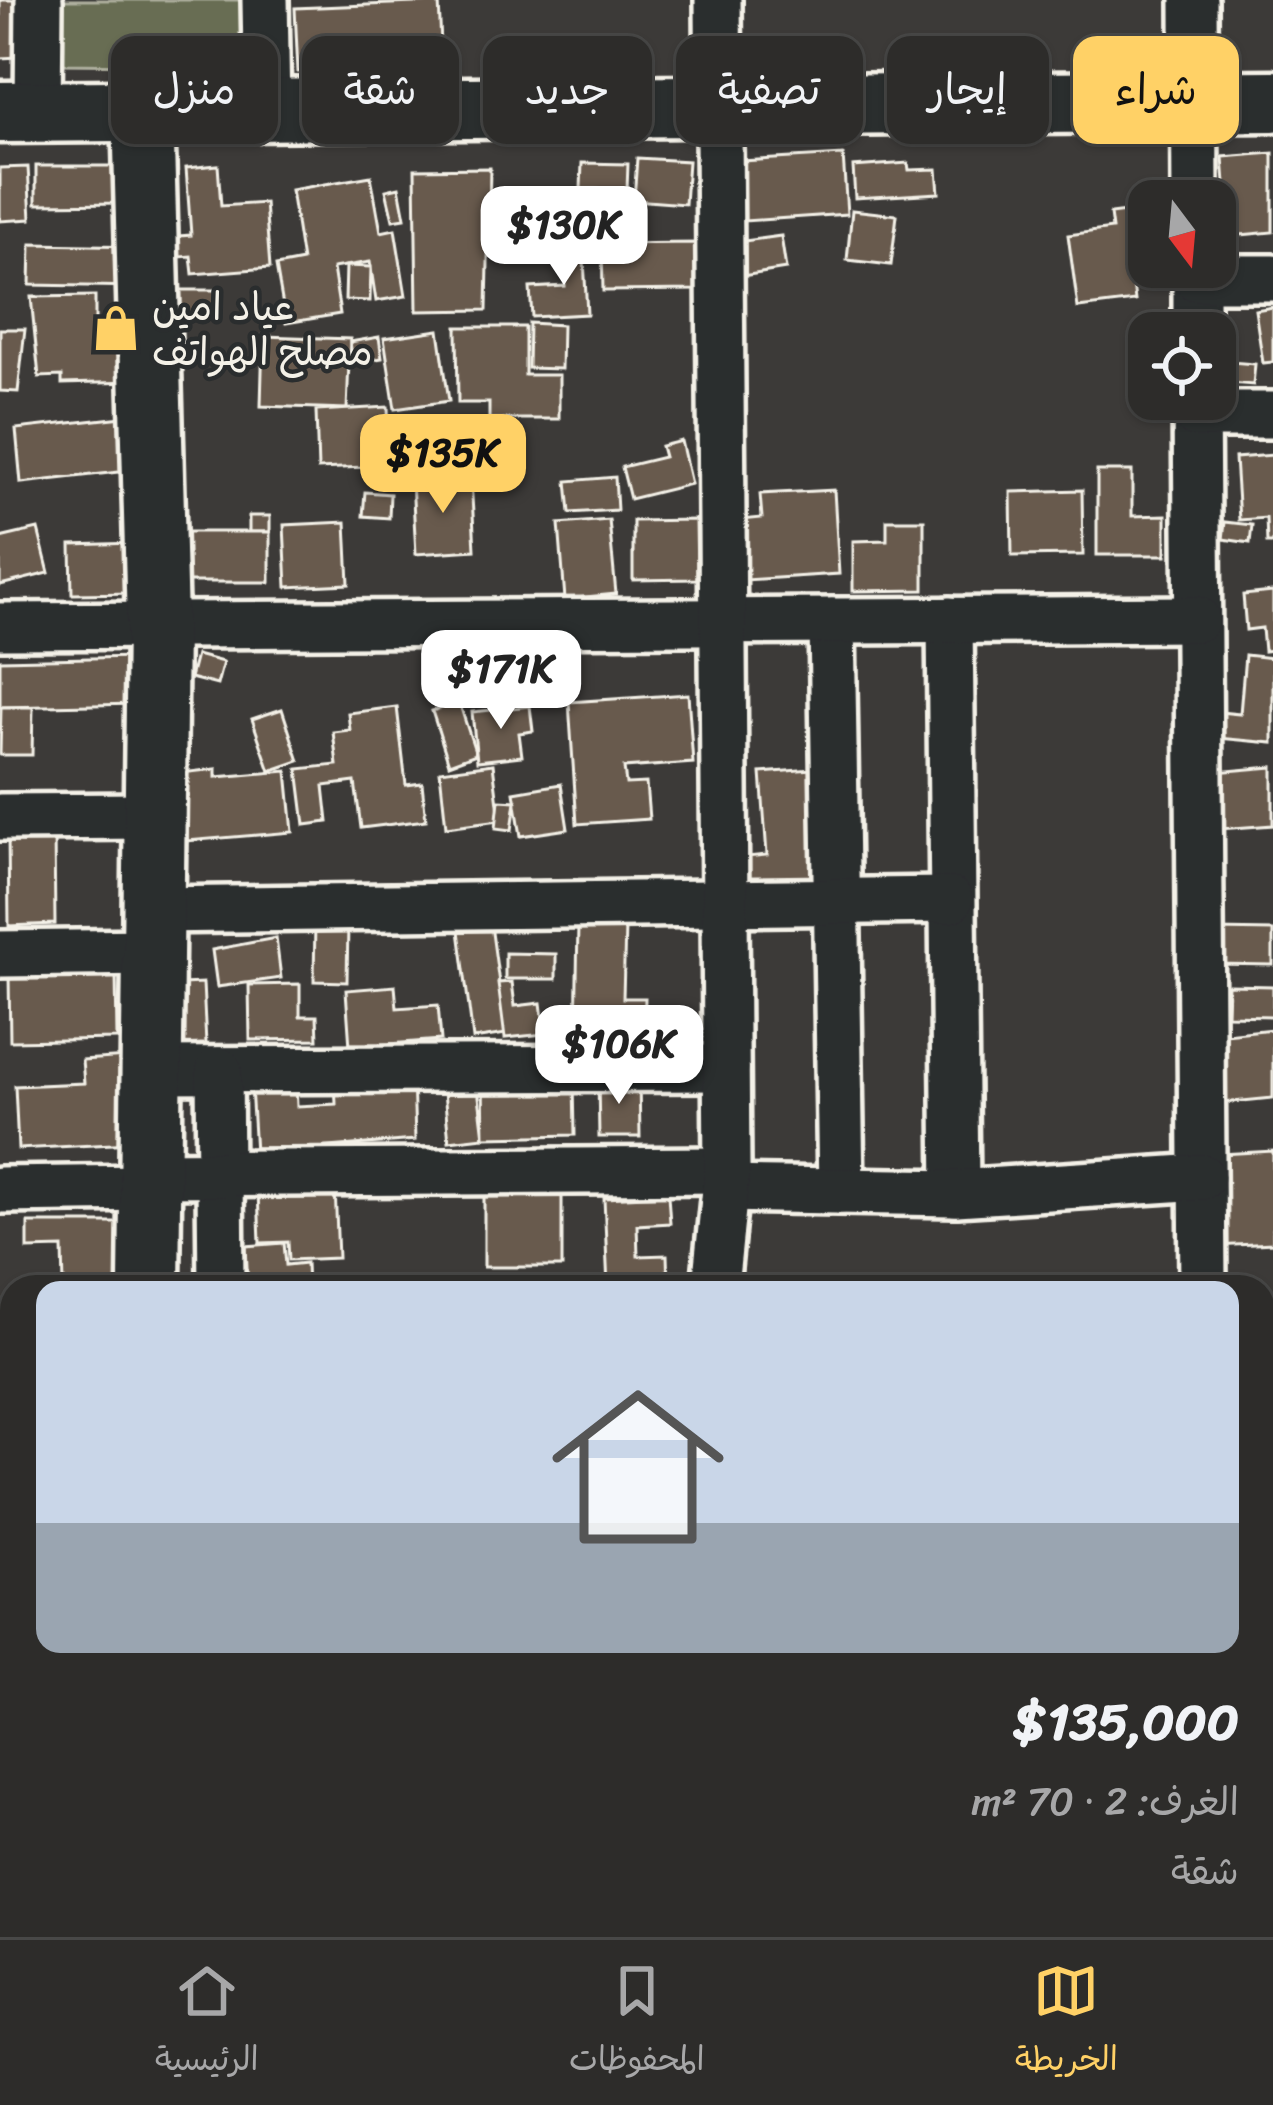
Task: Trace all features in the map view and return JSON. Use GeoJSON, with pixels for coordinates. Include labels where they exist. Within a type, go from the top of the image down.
{"type":"FeatureCollection","features":[{"type":"Feature","properties":{"kind":"main road"},"geometry":{"type":"LineString","coordinates":[[1239,102],[1273,101]]}},
{"type":"Feature","properties":{"kind":"main road"},"geometry":{"type":"LineString","coordinates":[[863,107],[1073,105]]}},
{"type":"Feature","properties":{"kind":"main road"},"geometry":{"type":"LineString","coordinates":[[278,108],[676,109]]}},
{"type":"Feature","properties":{"kind":"main road"},"geometry":{"type":"LineString","coordinates":[[19,111],[111,110]]}},
{"type":"Feature","properties":{"kind":"main road"},"geometry":{"type":"LineString","coordinates":[[144,144],[157,624],[149,1275]]}},
{"type":"Feature","properties":{"kind":"street"},"geometry":{"type":"LineString","coordinates":[[19,111],[39,0]]}},
{"type":"Feature","properties":{"kind":"street"},"geometry":{"type":"LineString","coordinates":[[265,0],[266,36]]}},
{"type":"Feature","properties":{"kind":"street"},"geometry":{"type":"LineString","coordinates":[[718,0],[718,36]]}},
{"type":"Feature","properties":{"kind":"street"},"geometry":{"type":"LineString","coordinates":[[1194,0],[1194,36]]}},
{"type":"Feature","properties":{"kind":"street"},"geometry":{"type":"LineString","coordinates":[[716,1275],[726,1179],[718,144]]}},
{"type":"Feature","properties":{"kind":"street"},"geometry":{"type":"LineString","coordinates":[[1194,144],[1195,180]]}},
{"type":"Feature","properties":{"kind":"street"},"geometry":{"type":"LineString","coordinates":[[1236,276],[1273,278]]}},
{"type":"Feature","properties":{"kind":"street"},"geometry":{"type":"LineString","coordinates":[[1236,411],[1273,415]]}},
{"type":"Feature","properties":{"kind":"street"},"geometry":{"type":"LineString","coordinates":[[1196,420],[1204,1275]]}},
{"type":"Feature","properties":{"kind":"street"},"geometry":{"type":"LineString","coordinates":[[0,626],[1197,619]]}},
{"type":"Feature","properties":{"kind":"street"},"geometry":{"type":"LineString","coordinates":[[950,620],[956,1193]]}},
{"type":"Feature","properties":{"kind":"street"},"geometry":{"type":"LineString","coordinates":[[832,621],[841,1191]]}},
{"type":"Feature","properties":{"kind":"street"},"geometry":{"type":"LineString","coordinates":[[0,817],[154,816]]}},
{"type":"Feature","properties":{"kind":"street"},"geometry":{"type":"LineString","coordinates":[[0,954],[152,931],[725,903],[950,901]]}},
{"type":"Feature","properties":{"kind":"street"},"geometry":{"type":"LineString","coordinates":[[150,1070],[726,1068]]}},
{"type":"Feature","properties":{"kind":"street"},"geometry":{"type":"LineString","coordinates":[[219,1070],[221,1275]]}},
{"type":"Feature","properties":{"kind":"street"},"geometry":{"type":"LineString","coordinates":[[0,1190],[148,1181],[220,1171],[726,1179],[841,1191],[956,1193],[1202,1177]]}},
{"type":"Feature","properties":{"kind":"green space"},"geometry":{"type":"Polygon","coordinates":[[[61,0],[244,0],[243,36],[111,36],[111,65],[60,64],[61,0]]]}},
{"type":"Feature","properties":{"kind":"building"},"geometry":{"type":"Polygon","coordinates":[[[0,0],[18,0],[20,57],[0,58],[0,0]]]}},
{"type":"Feature","properties":{"kind":"building"},"geometry":{"type":"Polygon","coordinates":[[[439,2],[441,36],[302,36],[302,72],[298,72],[295,8],[439,2]]]}},
{"type":"Feature","properties":{"kind":"building"},"geometry":{"type":"Polygon","coordinates":[[[1273,153],[1273,232],[1236,235],[1236,180],[1225,180],[1223,157],[1273,153]]]}},
{"type":"Feature","properties":{"kind":"building"},"geometry":{"type":"Polygon","coordinates":[[[843,155],[847,214],[744,221],[741,161],[843,155]]]}},
{"type":"Feature","properties":{"kind":"building"},"geometry":{"type":"Polygon","coordinates":[[[637,158],[688,161],[685,204],[634,200],[637,158]]]}},
{"type":"Feature","properties":{"kind":"building"},"geometry":{"type":"Polygon","coordinates":[[[582,163],[628,164],[627,190],[581,189],[582,163]]]}},
{"type":"Feature","properties":{"kind":"building"},"geometry":{"type":"Polygon","coordinates":[[[908,163],[909,170],[937,169],[939,193],[855,198],[853,167],[908,163]]]}},
{"type":"Feature","properties":{"kind":"building"},"geometry":{"type":"Polygon","coordinates":[[[218,165],[221,206],[265,203],[270,268],[193,274],[191,256],[167,258],[166,237],[191,235],[186,168],[218,165]]]}},
{"type":"Feature","properties":{"kind":"building"},"geometry":{"type":"Polygon","coordinates":[[[36,166],[127,166],[127,203],[36,204],[36,166]]]}},
{"type":"Feature","properties":{"kind":"building"},"geometry":{"type":"Polygon","coordinates":[[[28,167],[31,219],[0,221],[0,168],[28,167]]]}},
{"type":"Feature","properties":{"kind":"building"},"geometry":{"type":"Polygon","coordinates":[[[490,168],[487,310],[417,311],[415,169],[490,168]]]}},
{"type":"Feature","properties":{"kind":"building"},"geometry":{"type":"Polygon","coordinates":[[[371,176],[381,232],[395,229],[406,296],[376,301],[370,262],[333,268],[340,314],[286,323],[276,266],[302,261],[291,190],[371,176]]]}},
{"type":"Feature","properties":{"kind":"building"},"geometry":{"type":"Polygon","coordinates":[[[399,187],[405,218],[393,220],[386,190],[399,187]]]}},
{"type":"Feature","properties":{"kind":"building"},"geometry":{"type":"Polygon","coordinates":[[[852,210],[897,215],[891,265],[847,260],[852,210]]]}},
{"type":"Feature","properties":{"kind":"building"},"geometry":{"type":"Polygon","coordinates":[[[1128,212],[1128,288],[1134,288],[1135,301],[1078,308],[1068,235],[1112,229],[1110,214],[1128,212]]]}},
{"type":"Feature","properties":{"kind":"building"},"geometry":{"type":"Polygon","coordinates":[[[781,236],[786,269],[742,276],[737,242],[781,236]]]}},
{"type":"Feature","properties":{"kind":"building"},"geometry":{"type":"Polygon","coordinates":[[[583,241],[587,314],[532,317],[530,288],[565,286],[563,242],[583,241]]]}},
{"type":"Feature","properties":{"kind":"building"},"geometry":{"type":"Polygon","coordinates":[[[698,243],[699,290],[603,291],[602,244],[698,243]]]}},
{"type":"Feature","properties":{"kind":"building"},"geometry":{"type":"Polygon","coordinates":[[[31,244],[144,246],[143,287],[30,285],[31,244]]]}},
{"type":"Feature","properties":{"kind":"building"},"geometry":{"type":"Polygon","coordinates":[[[346,266],[371,267],[370,301],[345,300],[346,266]]]}},
{"type":"Feature","properties":{"kind":"building"},"geometry":{"type":"Polygon","coordinates":[[[175,290],[218,290],[219,317],[174,317],[175,290]]]}},
{"type":"Feature","properties":{"kind":"building"},"geometry":{"type":"Polygon","coordinates":[[[95,296],[95,322],[133,321],[134,382],[62,384],[62,376],[39,377],[31,297],[95,296]]]}},
{"type":"Feature","properties":{"kind":"building"},"geometry":{"type":"Polygon","coordinates":[[[1273,307],[1273,362],[1263,363],[1255,310],[1273,307]]]}},
{"type":"Feature","properties":{"kind":"building"},"geometry":{"type":"Polygon","coordinates":[[[529,323],[562,325],[561,369],[528,368],[529,323]]]}},
{"type":"Feature","properties":{"kind":"building"},"geometry":{"type":"Polygon","coordinates":[[[457,327],[525,327],[525,375],[559,375],[559,419],[489,419],[489,403],[458,403],[457,327]]]}},
{"type":"Feature","properties":{"kind":"building"},"geometry":{"type":"Polygon","coordinates":[[[0,329],[25,329],[18,392],[0,391],[0,329]]]}},
{"type":"Feature","properties":{"kind":"building"},"geometry":{"type":"Polygon","coordinates":[[[439,330],[449,401],[395,409],[384,338],[439,330]]]}},
{"type":"Feature","properties":{"kind":"building"},"geometry":{"type":"Polygon","coordinates":[[[263,336],[350,339],[347,409],[261,406],[263,336]]]}},
{"type":"Feature","properties":{"kind":"building"},"geometry":{"type":"Polygon","coordinates":[[[379,337],[382,358],[353,363],[350,342],[379,337]]]}},
{"type":"Feature","properties":{"kind":"building"},"geometry":{"type":"Polygon","coordinates":[[[1236,362],[1255,364],[1253,385],[1236,384],[1236,362]]]}},
{"type":"Feature","properties":{"kind":"building"},"geometry":{"type":"Polygon","coordinates":[[[388,407],[390,466],[318,469],[316,411],[388,407]]]}},
{"type":"Feature","properties":{"kind":"building"},"geometry":{"type":"Polygon","coordinates":[[[132,416],[137,470],[21,483],[16,429],[132,416]]]}},
{"type":"Feature","properties":{"kind":"building"},"geometry":{"type":"Polygon","coordinates":[[[681,441],[691,484],[630,499],[622,467],[664,457],[661,446],[681,441]]]}},
{"type":"Feature","properties":{"kind":"building"},"geometry":{"type":"Polygon","coordinates":[[[1273,455],[1273,543],[1267,543],[1266,518],[1239,520],[1235,458],[1273,455]]]}},
{"type":"Feature","properties":{"kind":"building"},"geometry":{"type":"Polygon","coordinates":[[[1097,471],[1132,471],[1132,516],[1166,515],[1166,555],[1097,555],[1097,471]]]}},
{"type":"Feature","properties":{"kind":"building"},"geometry":{"type":"Polygon","coordinates":[[[615,477],[617,510],[570,513],[567,481],[615,477]]]}},
{"type":"Feature","properties":{"kind":"building"},"geometry":{"type":"Polygon","coordinates":[[[471,478],[475,550],[416,554],[412,481],[471,478]]]}},
{"type":"Feature","properties":{"kind":"building"},"geometry":{"type":"Polygon","coordinates":[[[834,490],[839,574],[745,580],[741,520],[762,518],[760,494],[834,490]]]}},
{"type":"Feature","properties":{"kind":"building"},"geometry":{"type":"Polygon","coordinates":[[[1082,490],[1083,555],[1012,556],[1011,492],[1082,490]]]}},
{"type":"Feature","properties":{"kind":"building"},"geometry":{"type":"Polygon","coordinates":[[[365,492],[390,494],[389,518],[363,516],[365,492]]]}},
{"type":"Feature","properties":{"kind":"building"},"geometry":{"type":"Polygon","coordinates":[[[249,516],[270,516],[270,532],[249,532],[249,516]]]}},
{"type":"Feature","properties":{"kind":"building"},"geometry":{"type":"Polygon","coordinates":[[[609,520],[616,594],[565,599],[559,524],[609,520]]]}},
{"type":"Feature","properties":{"kind":"building"},"geometry":{"type":"Polygon","coordinates":[[[696,520],[697,579],[633,580],[633,521],[696,520]]]}},
{"type":"Feature","properties":{"kind":"building"},"geometry":{"type":"Polygon","coordinates":[[[887,520],[924,520],[924,590],[853,591],[853,541],[887,540],[887,520]]]}},
{"type":"Feature","properties":{"kind":"building"},"geometry":{"type":"Polygon","coordinates":[[[346,522],[349,584],[287,587],[284,525],[346,522]]]}},
{"type":"Feature","properties":{"kind":"building"},"geometry":{"type":"Polygon","coordinates":[[[1225,522],[1252,525],[1250,543],[1223,539],[1225,522]]]}},
{"type":"Feature","properties":{"kind":"building"},"geometry":{"type":"Polygon","coordinates":[[[38,529],[49,573],[0,585],[0,538],[38,529]]]}},
{"type":"Feature","properties":{"kind":"building"},"geometry":{"type":"Polygon","coordinates":[[[182,532],[270,532],[270,582],[181,582],[182,532]]]}},
{"type":"Feature","properties":{"kind":"building"},"geometry":{"type":"Polygon","coordinates":[[[135,543],[136,593],[72,594],[71,545],[135,543]]]}},
{"type":"Feature","properties":{"kind":"building"},"geometry":{"type":"Polygon","coordinates":[[[1273,592],[1273,650],[1264,651],[1262,628],[1246,630],[1243,595],[1273,592]]]}},
{"type":"Feature","properties":{"kind":"building"},"geometry":{"type":"Polygon","coordinates":[[[196,655],[223,662],[217,685],[190,678],[196,655]]]}},
{"type":"Feature","properties":{"kind":"building"},"geometry":{"type":"Polygon","coordinates":[[[1245,655],[1273,658],[1273,743],[1217,738],[1219,712],[1240,714],[1245,655]]]}},
{"type":"Feature","properties":{"kind":"building"},"geometry":{"type":"Polygon","coordinates":[[[136,657],[137,704],[0,707],[0,660],[136,657]]]}},
{"type":"Feature","properties":{"kind":"building"},"geometry":{"type":"Polygon","coordinates":[[[688,694],[693,763],[624,768],[626,784],[646,783],[649,819],[577,824],[569,702],[688,694]]]}},
{"type":"Feature","properties":{"kind":"building"},"geometry":{"type":"Polygon","coordinates":[[[459,702],[476,754],[449,764],[432,711],[459,702]]]}},
{"type":"Feature","properties":{"kind":"building"},"geometry":{"type":"Polygon","coordinates":[[[530,706],[533,731],[519,733],[522,756],[477,761],[472,712],[530,706]]]}},
{"type":"Feature","properties":{"kind":"building"},"geometry":{"type":"Polygon","coordinates":[[[1,707],[33,707],[32,755],[0,755],[1,707]]]}},
{"type":"Feature","properties":{"kind":"building"},"geometry":{"type":"Polygon","coordinates":[[[397,707],[406,785],[422,783],[426,820],[361,828],[355,782],[324,786],[328,822],[305,825],[298,769],[337,765],[333,732],[350,730],[348,713],[397,707]]]}},
{"type":"Feature","properties":{"kind":"building"},"geometry":{"type":"Polygon","coordinates":[[[282,709],[299,761],[270,771],[252,719],[282,709]]]}},
{"type":"Feature","properties":{"kind":"building"},"geometry":{"type":"Polygon","coordinates":[[[493,764],[500,820],[446,827],[440,771],[493,764]]]}},
{"type":"Feature","properties":{"kind":"building"},"geometry":{"type":"Polygon","coordinates":[[[1273,767],[1273,825],[1220,829],[1215,772],[1273,767]]]}},
{"type":"Feature","properties":{"kind":"building"},"geometry":{"type":"Polygon","coordinates":[[[216,769],[216,777],[287,771],[293,832],[187,841],[181,773],[216,769]]]}},
{"type":"Feature","properties":{"kind":"building"},"geometry":{"type":"Polygon","coordinates":[[[812,769],[820,877],[748,883],[746,857],[767,855],[761,773],[812,769]]]}},
{"type":"Feature","properties":{"kind":"building"},"geometry":{"type":"Polygon","coordinates":[[[561,784],[568,829],[521,836],[514,792],[561,784]]]}},
{"type":"Feature","properties":{"kind":"building"},"geometry":{"type":"Polygon","coordinates":[[[499,800],[516,801],[512,830],[496,828],[499,800]]]}},
{"type":"Feature","properties":{"kind":"building"},"geometry":{"type":"Polygon","coordinates":[[[54,832],[55,924],[9,926],[8,834],[54,832]]]}},
{"type":"Feature","properties":{"kind":"building"},"geometry":{"type":"Polygon","coordinates":[[[490,918],[506,1034],[473,1039],[458,923],[490,918]]]}},
{"type":"Feature","properties":{"kind":"building"},"geometry":{"type":"Polygon","coordinates":[[[315,922],[348,923],[347,982],[314,981],[315,922]]]}},
{"type":"Feature","properties":{"kind":"building"},"geometry":{"type":"Polygon","coordinates":[[[578,924],[625,926],[623,998],[645,998],[644,1036],[576,1035],[578,924]]]}},
{"type":"Feature","properties":{"kind":"building"},"geometry":{"type":"Polygon","coordinates":[[[1215,930],[1273,931],[1273,965],[1215,964],[1215,930]]]}},
{"type":"Feature","properties":{"kind":"building"},"geometry":{"type":"Polygon","coordinates":[[[276,938],[281,978],[217,987],[212,950],[276,938]]]}},
{"type":"Feature","properties":{"kind":"building"},"geometry":{"type":"Polygon","coordinates":[[[505,953],[556,954],[556,979],[505,979],[505,953]]]}},
{"type":"Feature","properties":{"kind":"building"},"geometry":{"type":"Polygon","coordinates":[[[116,973],[117,1039],[10,1041],[9,975],[116,973]]]}},
{"type":"Feature","properties":{"kind":"building"},"geometry":{"type":"Polygon","coordinates":[[[512,982],[515,1006],[541,1003],[545,1034],[505,1038],[498,983],[512,982]]]}},
{"type":"Feature","properties":{"kind":"building"},"geometry":{"type":"Polygon","coordinates":[[[203,983],[206,1044],[184,1045],[181,984],[203,983]]]}},
{"type":"Feature","properties":{"kind":"building"},"geometry":{"type":"Polygon","coordinates":[[[300,984],[300,1016],[317,1016],[318,1039],[250,1040],[249,985],[300,984]]]}},
{"type":"Feature","properties":{"kind":"building"},"geometry":{"type":"Polygon","coordinates":[[[1228,985],[1273,986],[1273,1016],[1227,1015],[1228,985]]]}},
{"type":"Feature","properties":{"kind":"building"},"geometry":{"type":"Polygon","coordinates":[[[395,986],[397,1008],[438,1005],[441,1040],[350,1047],[346,990],[395,986]]]}},
{"type":"Feature","properties":{"kind":"building"},"geometry":{"type":"Polygon","coordinates":[[[1273,1029],[1273,1098],[1212,1104],[1206,1036],[1273,1029]]]}},
{"type":"Feature","properties":{"kind":"building"},"geometry":{"type":"Polygon","coordinates":[[[128,1057],[132,1143],[18,1149],[15,1086],[84,1083],[82,1060],[128,1057]]]}},
{"type":"Feature","properties":{"kind":"building"},"geometry":{"type":"Polygon","coordinates":[[[413,1077],[415,1140],[255,1153],[251,1086],[296,1084],[297,1106],[336,1104],[335,1081],[413,1077]]]}},
{"type":"Feature","properties":{"kind":"building"},"geometry":{"type":"Polygon","coordinates":[[[639,1077],[640,1137],[599,1137],[598,1078],[639,1077]]]}},
{"type":"Feature","properties":{"kind":"building"},"geometry":{"type":"Polygon","coordinates":[[[477,1080],[484,1137],[449,1141],[443,1083],[477,1080]]]}},
{"type":"Feature","properties":{"kind":"building"},"geometry":{"type":"Polygon","coordinates":[[[574,1080],[575,1135],[484,1137],[483,1082],[574,1080]]]}},
{"type":"Feature","properties":{"kind":"building"},"geometry":{"type":"Polygon","coordinates":[[[1273,1151],[1273,1243],[1216,1246],[1221,1154],[1273,1151]]]}},
{"type":"Feature","properties":{"kind":"building"},"geometry":{"type":"Polygon","coordinates":[[[335,1188],[338,1258],[289,1260],[288,1242],[260,1243],[258,1191],[335,1188]]]}},
{"type":"Feature","properties":{"kind":"building"},"geometry":{"type":"Polygon","coordinates":[[[484,1192],[562,1192],[562,1267],[484,1267],[484,1192]]]}},
{"type":"Feature","properties":{"kind":"building"},"geometry":{"type":"Polygon","coordinates":[[[668,1195],[670,1223],[637,1225],[638,1256],[667,1255],[668,1275],[607,1275],[604,1198],[668,1195]]]}},
{"type":"Feature","properties":{"kind":"building"},"geometry":{"type":"Polygon","coordinates":[[[28,1223],[134,1223],[135,1275],[64,1275],[63,1248],[28,1249],[28,1223]]]}},
{"type":"Feature","properties":{"kind":"building"},"geometry":{"type":"Polygon","coordinates":[[[284,1243],[286,1265],[306,1263],[306,1275],[247,1275],[246,1246],[284,1243]]]}},
{"type":"Feature","properties":{"kind":"place","name":"عياد امين مصلح الهواتف"},"geometry":{"type":"Point","coordinates":[116,328]}}]}
